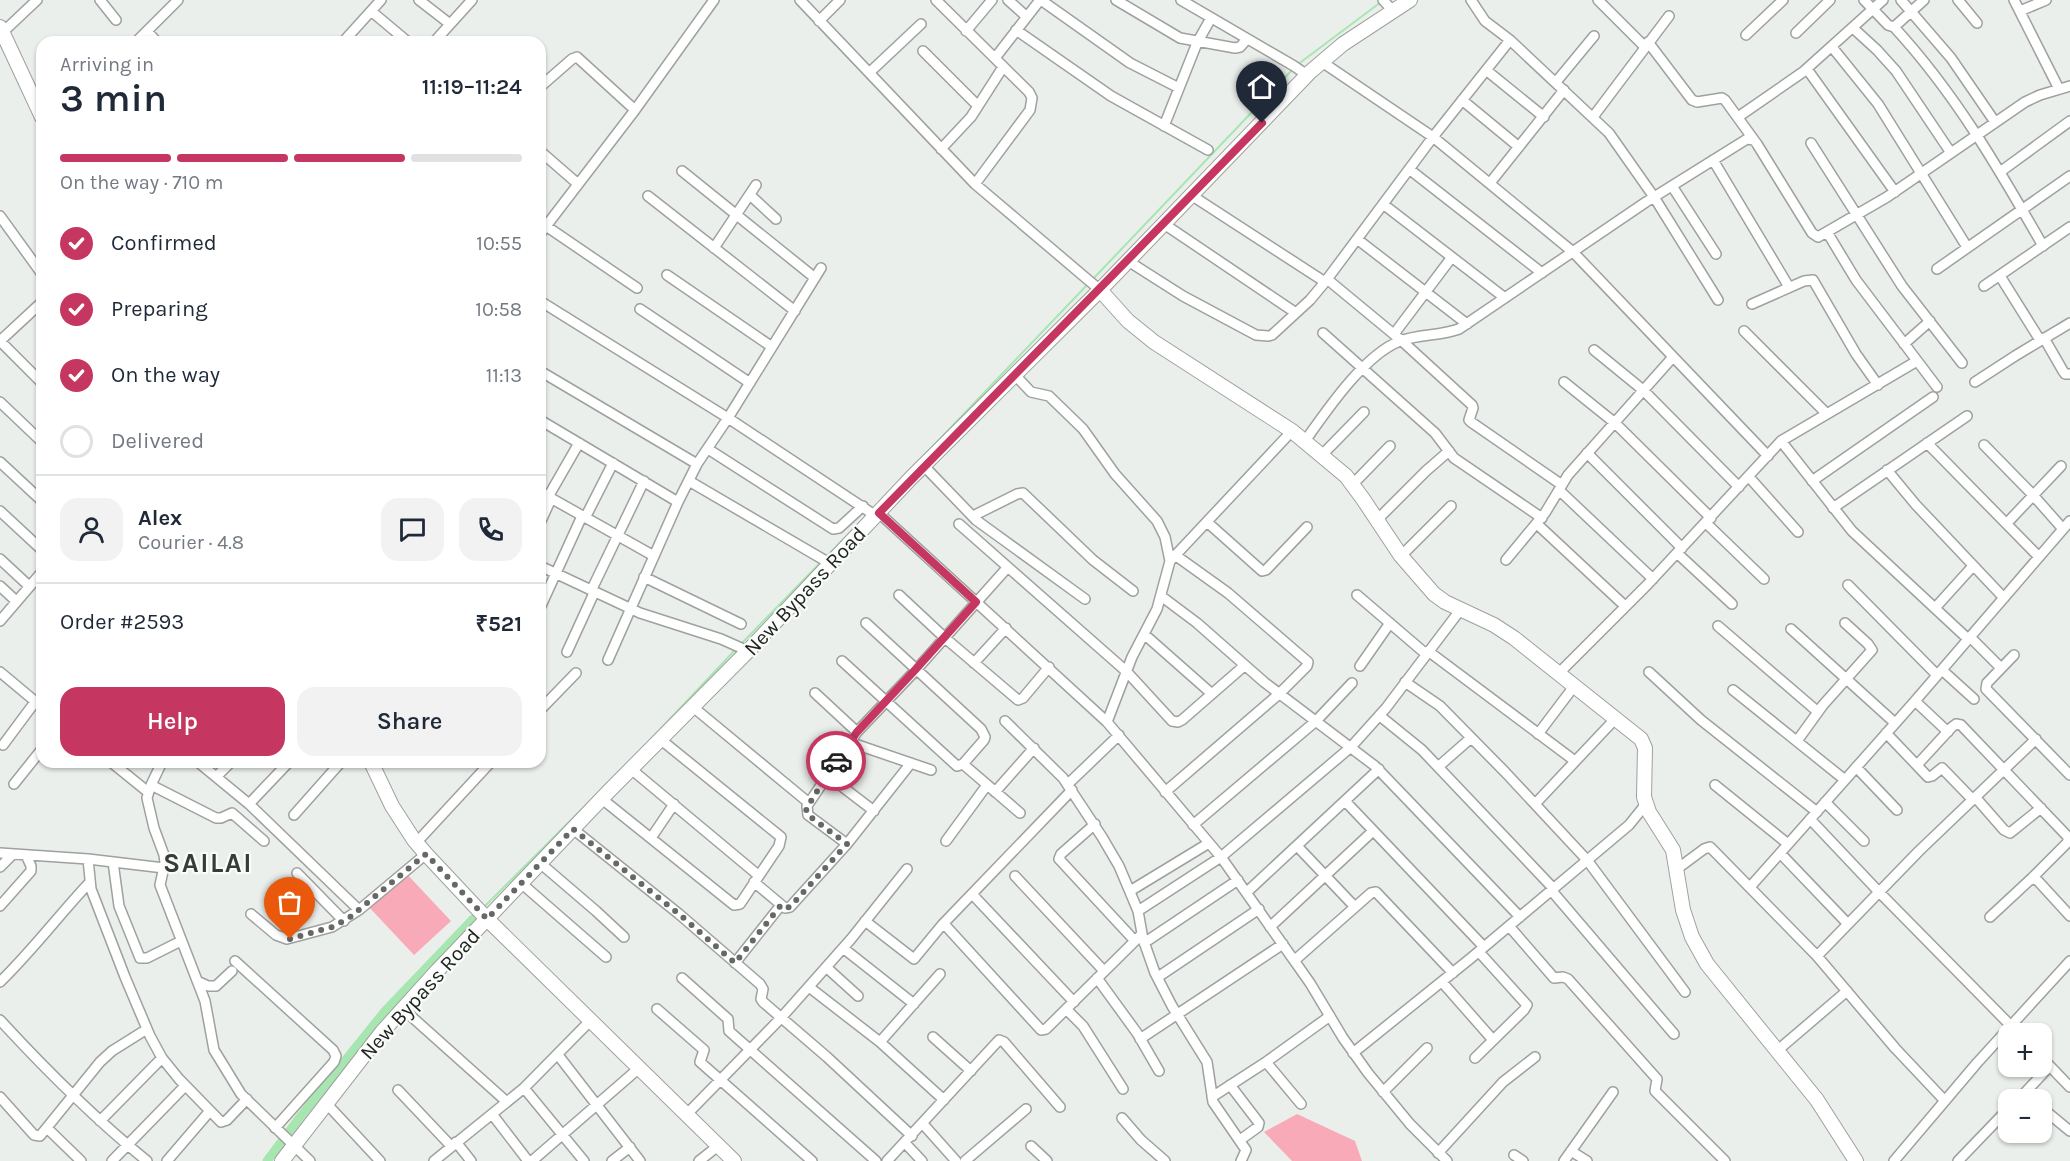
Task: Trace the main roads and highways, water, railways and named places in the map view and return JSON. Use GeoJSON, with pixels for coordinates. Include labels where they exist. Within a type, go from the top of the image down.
{"type":"FeatureCollection","features":[{"type":"Feature","properties":{"kind":"waterway"},"geometry":{"type":"LineString","coordinates":[[1297,65],[1381,2]]}},
{"type":"Feature","properties":{"kind":"waterway"},"geometry":{"type":"LineString","coordinates":[[1092,280],[1293,69]]}},
{"type":"Feature","properties":{"kind":"waterway"},"geometry":{"type":"LineString","coordinates":[[916,464],[1088,284]]}},
{"type":"Feature","properties":{"kind":"waterway"},"geometry":{"type":"LineString","coordinates":[[826,557],[868,514]]}},
{"type":"Feature","properties":{"kind":"waterway"},"geometry":{"type":"LineString","coordinates":[[740,645],[822,561]]}},
{"type":"Feature","properties":{"kind":"waterway"},"geometry":{"type":"LineString","coordinates":[[635,756],[736,649]]}},
{"type":"Feature","properties":{"kind":"waterway"},"geometry":{"type":"LineString","coordinates":[[484,907],[614,777]]}},
{"type":"Feature","properties":{"kind":"waterway"},"geometry":{"type":"LineString","coordinates":[[267,1161],[385,1011],[473,919]]}},
{"type":"Feature","properties":{"kind":"district","name":"SAILAI"},"geometry":{"type":"Point","coordinates":[208,863]}}]}
